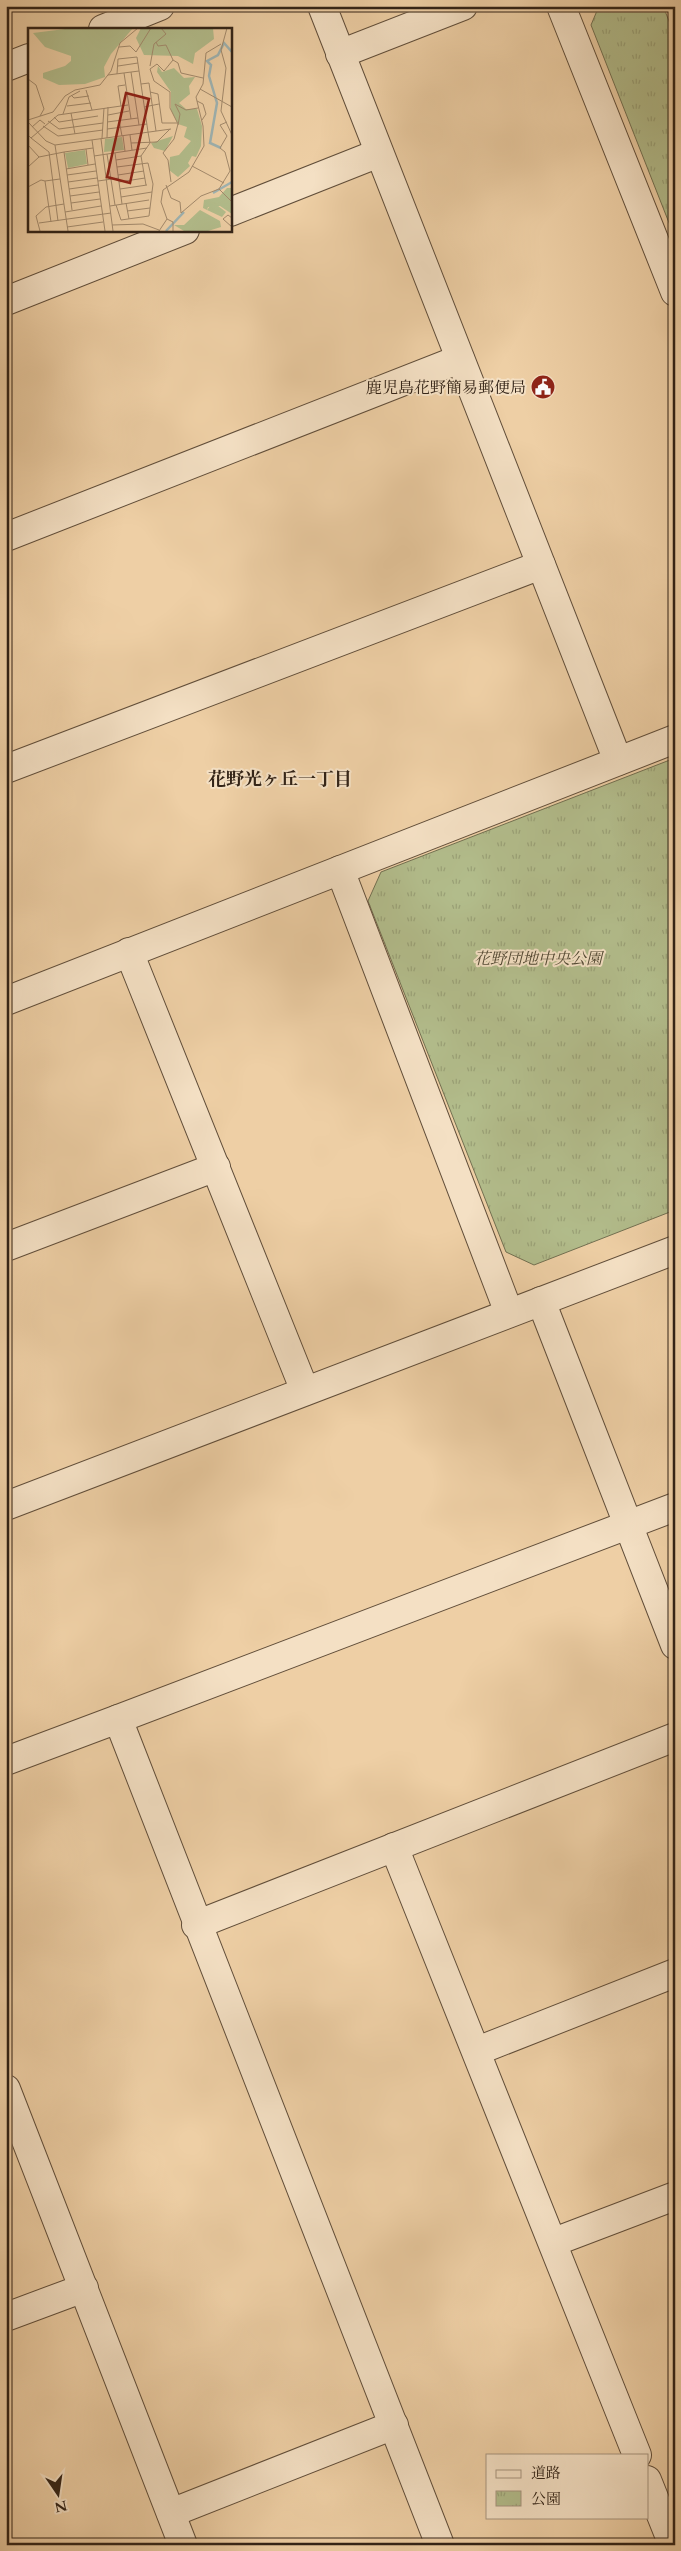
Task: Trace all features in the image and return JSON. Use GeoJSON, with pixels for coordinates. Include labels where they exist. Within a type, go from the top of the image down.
{"type":"FeatureCollection","features":[{"type":"Feature","properties":{"kind":"street"},"geometry":{"type":"LineString","coordinates":[[105,28],[160,6]]}},
{"type":"Feature","properties":{"kind":"street"},"geometry":{"type":"LineString","coordinates":[[322,6],[618,761]]}},
{"type":"Feature","properties":{"kind":"street"},"geometry":{"type":"LineString","coordinates":[[340,54],[463,6]]}},
{"type":"Feature","properties":{"kind":"street"},"geometry":{"type":"LineString","coordinates":[[561,6],[675,292]]}},
{"type":"Feature","properties":{"kind":"street"},"geometry":{"type":"LineString","coordinates":[[6,67],[28,58]]}},
{"type":"Feature","properties":{"kind":"street"},"geometry":{"type":"LineString","coordinates":[[231,212],[379,153]]}},
{"type":"Feature","properties":{"kind":"street"},"geometry":{"type":"LineString","coordinates":[[6,301],[182,231]]}},
{"type":"Feature","properties":{"kind":"street"},"geometry":{"type":"LineString","coordinates":[[6,537],[460,359]]}},
{"type":"Feature","properties":{"kind":"street"},"geometry":{"type":"LineString","coordinates":[[6,769],[541,565]]}},
{"type":"Feature","properties":{"kind":"street"},"geometry":{"type":"LineString","coordinates":[[6,1000],[675,739]]}},
{"type":"Feature","properties":{"kind":"street"},"geometry":{"type":"LineString","coordinates":[[340,870],[509,1313]]}},
{"type":"Feature","properties":{"kind":"street"},"geometry":{"type":"LineString","coordinates":[[130,952],[305,1391]]}},
{"type":"Feature","properties":{"kind":"street"},"geometry":{"type":"LineString","coordinates":[[6,1247],[216,1167]]}},
{"type":"Feature","properties":{"kind":"street"},"geometry":{"type":"LineString","coordinates":[[6,1506],[675,1250]]}},
{"type":"Feature","properties":{"kind":"street"},"geometry":{"type":"LineString","coordinates":[[541,1301],[675,1646]]}},
{"type":"Feature","properties":{"kind":"street"},"geometry":{"type":"LineString","coordinates":[[6,1761],[675,1507]]}},
{"type":"Feature","properties":{"kind":"street"},"geometry":{"type":"LineString","coordinates":[[118,1719],[196,1925],[440,2545]]}},
{"type":"Feature","properties":{"kind":"street"},"geometry":{"type":"LineString","coordinates":[[196,1925],[675,1737]]}},
{"type":"Feature","properties":{"kind":"street"},"geometry":{"type":"LineString","coordinates":[[394,1847],[554,2242],[637,2454]]}},
{"type":"Feature","properties":{"kind":"street"},"geometry":{"type":"LineString","coordinates":[[477,2051],[675,1973]]}},
{"type":"Feature","properties":{"kind":"street"},"geometry":{"type":"LineString","coordinates":[[6,2089],[183,2545]]}},
{"type":"Feature","properties":{"kind":"street"},"geometry":{"type":"LineString","coordinates":[[554,2242],[675,2196]]}},
{"type":"Feature","properties":{"kind":"street"},"geometry":{"type":"LineString","coordinates":[[6,2317],[84,2288]]}},
{"type":"Feature","properties":{"kind":"street"},"geometry":{"type":"LineString","coordinates":[[171,2513],[394,2425]]}},
{"type":"Feature","properties":{"kind":"street"},"geometry":{"type":"LineString","coordinates":[[648,2483],[672,2545]]}},
{"type":"Feature","properties":{"kind":"green space"},"geometry":{"type":"Polygon","coordinates":[[[599,6],[663,6],[675,36],[675,238],[591,25],[599,6]]]}},
{"type":"Feature","properties":{"kind":"green space","name":"花野団地中央公園"},"geometry":{"type":"Polygon","coordinates":[[[675,758],[675,1210],[534,1265],[506,1252],[368,901],[381,872],[675,758]]]}},
{"type":"Feature","properties":{"kind":"place","name":"鹿児島花野簡易郵便局"},"geometry":{"type":"Point","coordinates":[543,387]}},
{"type":"Feature","properties":{"kind":"district","name":"花野光ヶ丘一丁目"},"geometry":{"type":"Point","coordinates":[280,779]}}]}
